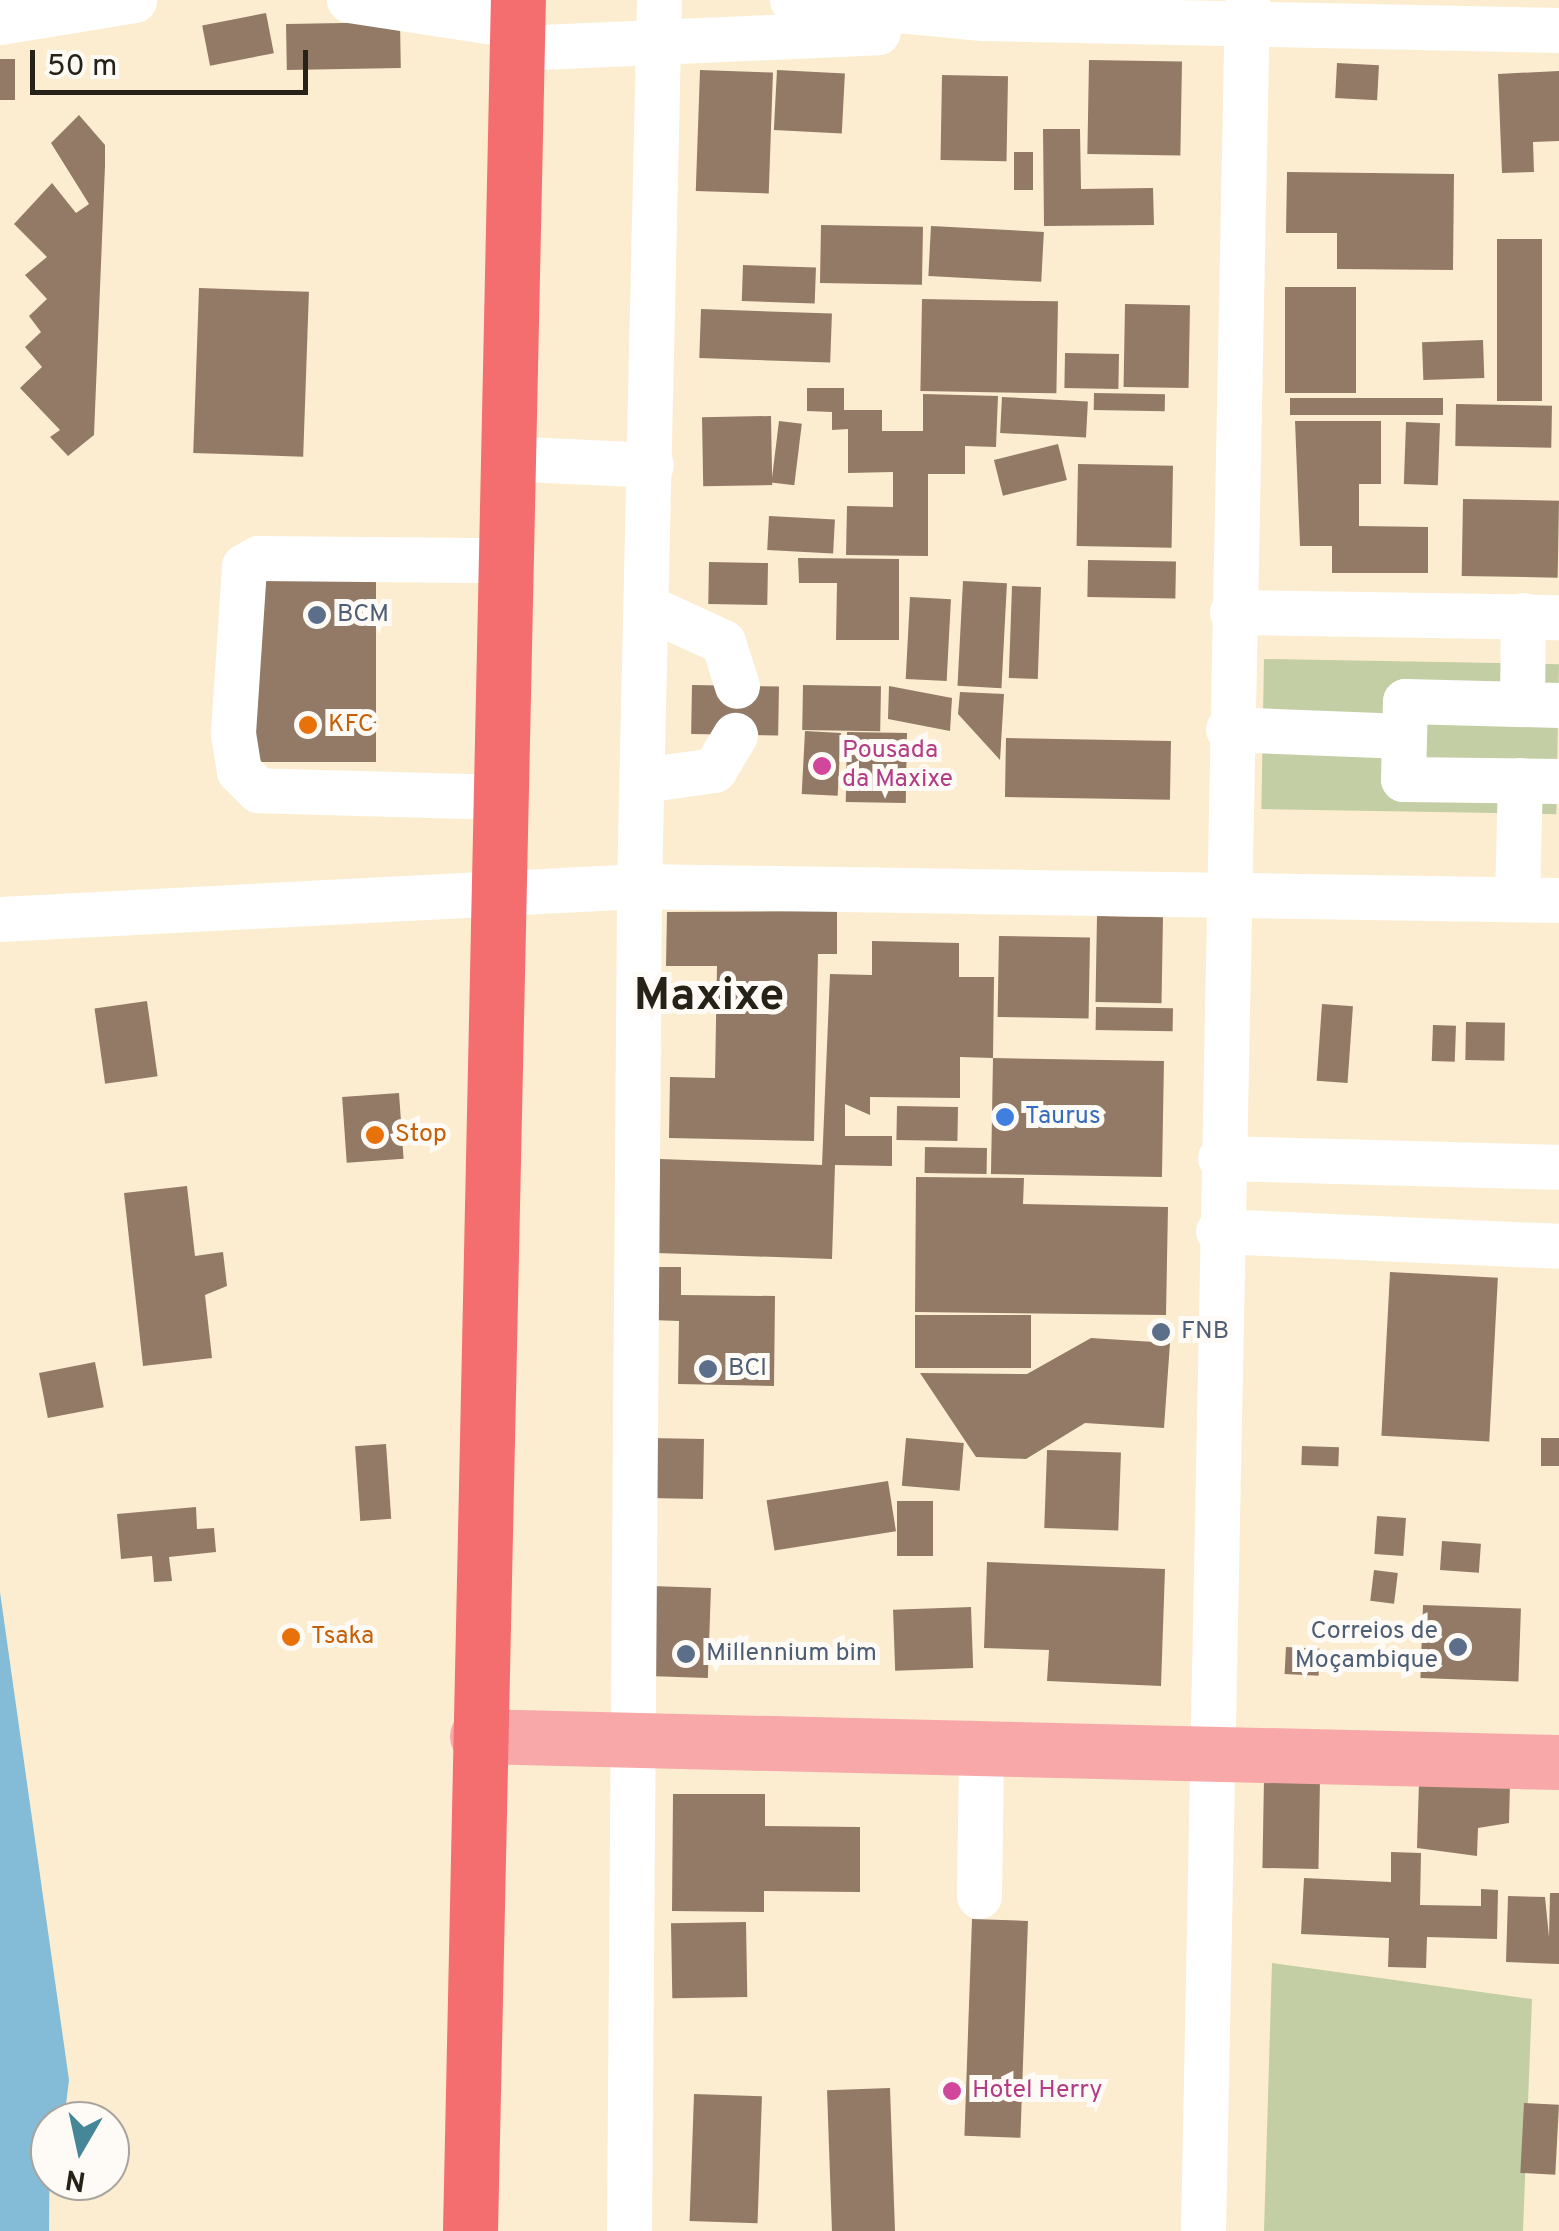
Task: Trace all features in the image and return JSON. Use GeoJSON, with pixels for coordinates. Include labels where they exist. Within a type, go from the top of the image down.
{"type":"FeatureCollection","features":[{"type":"Feature","properties":{"kind":"highway"},"geometry":{"type":"LineString","coordinates":[[470,2231],[477,1736],[502,888],[504,560],[518,25]]}},
{"type":"Feature","properties":{"kind":"main road"},"geometry":{"type":"LineString","coordinates":[[477,1736],[629,1744],[1559,1762]]}},
{"type":"Feature","properties":{"kind":"street"},"geometry":{"type":"LineString","coordinates":[[0,22],[134,0]]}},
{"type":"Feature","properties":{"kind":"street"},"geometry":{"type":"LineString","coordinates":[[349,0],[518,25],[660,18],[930,32],[983,18]]}},
{"type":"Feature","properties":{"kind":"street"},"geometry":{"type":"LineString","coordinates":[[792,0],[983,18],[1247,10],[1559,30]]}},
{"type":"Feature","properties":{"kind":"street"},"geometry":{"type":"LineString","coordinates":[[1203,2231],[1219,1753],[1218,1231],[1247,10]]}},
{"type":"Feature","properties":{"kind":"street"},"geometry":{"type":"LineString","coordinates":[[629,2231],[629,1744],[639,886],[660,18]]}},
{"type":"Feature","properties":{"kind":"street"},"geometry":{"type":"LineString","coordinates":[[506,458],[651,465]]}},
{"type":"Feature","properties":{"kind":"street"},"geometry":{"type":"LineString","coordinates":[[503,797],[258,790],[239,771],[233,733],[244,566],[258,558],[504,560]]}},
{"type":"Feature","properties":{"kind":"street"},"geometry":{"type":"LineString","coordinates":[[648,607],[723,642],[737,686]]}},
{"type":"Feature","properties":{"kind":"street"},"geometry":{"type":"LineString","coordinates":[[0,918],[502,888],[639,886],[1538,899],[1540,781],[1403,778],[1405,701],[1541,704],[1535,619],[1232,612]]}},
{"type":"Feature","properties":{"kind":"street"},"geometry":{"type":"LineString","coordinates":[[1228,729],[1404,736]]}},
{"type":"Feature","properties":{"kind":"street"},"geometry":{"type":"LineString","coordinates":[[642,780],[714,770],[736,734]]}},
{"type":"Feature","properties":{"kind":"street"},"geometry":{"type":"LineString","coordinates":[[1220,1158],[1559,1167]]}},
{"type":"Feature","properties":{"kind":"street"},"geometry":{"type":"LineString","coordinates":[[1218,1231],[1559,1246]]}},
{"type":"Feature","properties":{"kind":"street"},"geometry":{"type":"LineString","coordinates":[[980,1896],[982,1750]]}},
{"type":"Feature","properties":{"kind":"green space"},"geometry":{"type":"Polygon","coordinates":[[[1264,659],[1559,664],[1556,814],[1261,809],[1264,659]]]}},
{"type":"Feature","properties":{"kind":"green space"},"geometry":{"type":"Polygon","coordinates":[[[1272,1963],[1532,1999],[1523,2231],[1264,2231],[1272,1963]]]}},
{"type":"Feature","properties":{"kind":"water"},"geometry":{"type":"Polygon","coordinates":[[[0,1592],[69,2080],[66,2101],[30,2101],[30,2201],[49,2201],[49,2231],[0,2231],[0,1592]]]}},
{"type":"Feature","properties":{"kind":"building"},"geometry":{"type":"Polygon","coordinates":[[[266,13],[274,53],[210,66],[202,25],[266,13]]]}},
{"type":"Feature","properties":{"kind":"building"},"geometry":{"type":"Polygon","coordinates":[[[400,22],[401,68],[287,70],[286,24],[400,22]]]}},
{"type":"Feature","properties":{"kind":"building"},"geometry":{"type":"Polygon","coordinates":[[[0,59],[15,59],[15,100],[0,100],[0,59]]]}},
{"type":"Feature","properties":{"kind":"building"},"geometry":{"type":"Polygon","coordinates":[[[1089,60],[1182,62],[1180,156],[1087,154],[1089,60]]]}},
{"type":"Feature","properties":{"kind":"building"},"geometry":{"type":"Polygon","coordinates":[[[1337,63],[1379,65],[1377,100],[1335,98],[1337,63]]]}},
{"type":"Feature","properties":{"kind":"building"},"geometry":{"type":"Polygon","coordinates":[[[700,70],[773,73],[769,193],[696,191],[700,70]]]}},
{"type":"Feature","properties":{"kind":"building"},"geometry":{"type":"Polygon","coordinates":[[[777,70],[845,74],[842,133],[774,130],[777,70]]]}},
{"type":"Feature","properties":{"kind":"building"},"geometry":{"type":"Polygon","coordinates":[[[1559,71],[1559,141],[1533,142],[1534,172],[1502,173],[1498,74],[1559,71]]]}},
{"type":"Feature","properties":{"kind":"building"},"geometry":{"type":"Polygon","coordinates":[[[942,75],[1008,76],[1007,161],[941,160],[942,75]]]}},
{"type":"Feature","properties":{"kind":"building"},"geometry":{"type":"Polygon","coordinates":[[[79,115],[105,145],[105,166],[94,435],[68,456],[50,437],[60,430],[20,388],[42,367],[25,347],[41,332],[29,316],[47,299],[25,275],[47,257],[14,224],[52,183],[76,213],[89,204],[51,143],[79,115]]]}},
{"type":"Feature","properties":{"kind":"building"},"geometry":{"type":"Polygon","coordinates":[[[1043,129],[1080,129],[1081,189],[1153,188],[1154,225],[1044,226],[1043,129]]]}},
{"type":"Feature","properties":{"kind":"building"},"geometry":{"type":"Polygon","coordinates":[[[1014,152],[1033,152],[1033,190],[1014,190],[1014,152]]]}},
{"type":"Feature","properties":{"kind":"building"},"geometry":{"type":"Polygon","coordinates":[[[1287,172],[1454,174],[1453,270],[1337,269],[1337,233],[1286,233],[1287,172]]]}},
{"type":"Feature","properties":{"kind":"building"},"geometry":{"type":"Polygon","coordinates":[[[821,225],[923,227],[922,285],[820,283],[821,225]]]}},
{"type":"Feature","properties":{"kind":"building"},"geometry":{"type":"Polygon","coordinates":[[[931,226],[1044,232],[1041,282],[928,276],[931,226]]]}},
{"type":"Feature","properties":{"kind":"building"},"geometry":{"type":"Polygon","coordinates":[[[1497,239],[1542,239],[1542,401],[1497,401],[1497,239]]]}},
{"type":"Feature","properties":{"kind":"building"},"geometry":{"type":"Polygon","coordinates":[[[743,265],[816,268],[815,304],[742,301],[743,265]]]}},
{"type":"Feature","properties":{"kind":"building"},"geometry":{"type":"Polygon","coordinates":[[[1285,287],[1356,287],[1356,393],[1285,393],[1285,287]]]}},
{"type":"Feature","properties":{"kind":"building"},"geometry":{"type":"Polygon","coordinates":[[[199,288],[309,292],[303,457],[193,453],[199,288]]]}},
{"type":"Feature","properties":{"kind":"building"},"geometry":{"type":"Polygon","coordinates":[[[922,299],[1058,301],[1056,393],[920,391],[922,299]]]}},
{"type":"Feature","properties":{"kind":"building"},"geometry":{"type":"Polygon","coordinates":[[[1125,304],[1190,305],[1189,388],[1124,387],[1125,304]]]}},
{"type":"Feature","properties":{"kind":"building"},"geometry":{"type":"Polygon","coordinates":[[[701,309],[832,314],[830,363],[699,358],[701,309]]]}},
{"type":"Feature","properties":{"kind":"building"},"geometry":{"type":"Polygon","coordinates":[[[1483,340],[1484,378],[1423,380],[1422,342],[1483,340]]]}},
{"type":"Feature","properties":{"kind":"building"},"geometry":{"type":"Polygon","coordinates":[[[1065,353],[1119,354],[1118,389],[1064,388],[1065,353]]]}},
{"type":"Feature","properties":{"kind":"building"},"geometry":{"type":"Polygon","coordinates":[[[807,388],[844,388],[844,410],[882,410],[882,431],[923,431],[923,394],[998,396],[996,447],[965,446],[965,474],[928,474],[928,556],[846,555],[847,506],[893,507],[893,472],[848,473],[848,429],[832,430],[832,412],[807,411],[807,388]]]}},
{"type":"Feature","properties":{"kind":"building"},"geometry":{"type":"Polygon","coordinates":[[[1094,393],[1165,394],[1165,411],[1094,410],[1094,393]]]}},
{"type":"Feature","properties":{"kind":"building"},"geometry":{"type":"Polygon","coordinates":[[[1002,397],[1088,402],[1086,437],[1000,433],[1002,397]]]}},
{"type":"Feature","properties":{"kind":"building"},"geometry":{"type":"Polygon","coordinates":[[[1290,398],[1443,398],[1443,415],[1290,415],[1290,398]]]}},
{"type":"Feature","properties":{"kind":"building"},"geometry":{"type":"Polygon","coordinates":[[[1456,404],[1552,406],[1551,448],[1455,446],[1456,404]]]}},
{"type":"Feature","properties":{"kind":"building"},"geometry":{"type":"Polygon","coordinates":[[[771,416],[772,485],[703,486],[702,417],[771,416]]]}},
{"type":"Feature","properties":{"kind":"building"},"geometry":{"type":"Polygon","coordinates":[[[779,421],[802,424],[794,485],[771,483],[779,421]]]}},
{"type":"Feature","properties":{"kind":"building"},"geometry":{"type":"Polygon","coordinates":[[[1295,421],[1381,421],[1381,484],[1359,484],[1359,526],[1428,527],[1428,573],[1332,573],[1332,546],[1300,546],[1295,421]]]}},
{"type":"Feature","properties":{"kind":"building"},"geometry":{"type":"Polygon","coordinates":[[[1406,422],[1440,423],[1438,485],[1404,484],[1406,422]]]}},
{"type":"Feature","properties":{"kind":"building"},"geometry":{"type":"Polygon","coordinates":[[[1058,444],[1067,480],[1003,496],[994,460],[1058,444]]]}},
{"type":"Feature","properties":{"kind":"building"},"geometry":{"type":"Polygon","coordinates":[[[1078,464],[1173,466],[1172,548],[1077,546],[1078,464]]]}},
{"type":"Feature","properties":{"kind":"building"},"geometry":{"type":"Polygon","coordinates":[[[1463,499],[1559,501],[1558,578],[1462,576],[1463,499]]]}},
{"type":"Feature","properties":{"kind":"building"},"geometry":{"type":"Polygon","coordinates":[[[769,516],[835,519],[833,553],[767,550],[769,516]]]}},
{"type":"Feature","properties":{"kind":"building"},"geometry":{"type":"Polygon","coordinates":[[[798,558],[899,559],[899,640],[836,640],[837,583],[799,583],[798,558]]]}},
{"type":"Feature","properties":{"kind":"building"},"geometry":{"type":"Polygon","coordinates":[[[1088,560],[1176,562],[1175,599],[1087,597],[1088,560]]]}},
{"type":"Feature","properties":{"kind":"building"},"geometry":{"type":"Polygon","coordinates":[[[709,562],[768,563],[767,605],[708,604],[709,562]]]}},
{"type":"Feature","properties":{"kind":"building"},"geometry":{"type":"Polygon","coordinates":[[[252,566],[376,566],[376,762],[252,762],[252,566]]]}},
{"type":"Feature","properties":{"kind":"building"},"geometry":{"type":"Polygon","coordinates":[[[963,581],[1007,583],[1001,688],[958,686],[963,581]]]}},
{"type":"Feature","properties":{"kind":"building"},"geometry":{"type":"Polygon","coordinates":[[[1012,586],[1041,587],[1038,679],[1009,678],[1012,586]]]}},
{"type":"Feature","properties":{"kind":"building"},"geometry":{"type":"Polygon","coordinates":[[[910,597],[951,599],[947,681],[906,679],[910,597]]]}},
{"type":"Feature","properties":{"kind":"building"},"geometry":{"type":"Polygon","coordinates":[[[692,685],[779,687],[778,736],[691,734],[692,685]]]}},
{"type":"Feature","properties":{"kind":"building"},"geometry":{"type":"Polygon","coordinates":[[[803,685],[881,686],[880,731],[802,730],[803,685]]]}},
{"type":"Feature","properties":{"kind":"building"},"geometry":{"type":"Polygon","coordinates":[[[889,686],[952,698],[950,731],[888,719],[889,686]]]}},
{"type":"Feature","properties":{"kind":"building"},"geometry":{"type":"Polygon","coordinates":[[[960,692],[1004,694],[1000,760],[958,714],[960,692]]]}},
{"type":"Feature","properties":{"kind":"building"},"geometry":{"type":"Polygon","coordinates":[[[805,731],[841,733],[838,796],[802,794],[805,731]]]}},
{"type":"Feature","properties":{"kind":"building"},"geometry":{"type":"Polygon","coordinates":[[[847,732],[907,733],[906,803],[846,802],[847,732]]]}},
{"type":"Feature","properties":{"kind":"building"},"geometry":{"type":"Polygon","coordinates":[[[1006,738],[1171,741],[1170,800],[1005,797],[1006,738]]]}},
{"type":"Feature","properties":{"kind":"building"},"geometry":{"type":"Polygon","coordinates":[[[837,911],[837,954],[818,954],[814,1141],[669,1138],[670,1077],[715,1078],[717,966],[666,966],[667,912],[837,911]]]}},
{"type":"Feature","properties":{"kind":"building"},"geometry":{"type":"Polygon","coordinates":[[[1097,916],[1163,917],[1161,1003],[1095,1002],[1097,916]]]}},
{"type":"Feature","properties":{"kind":"building"},"geometry":{"type":"Polygon","coordinates":[[[999,936],[1090,938],[1089,1019],[998,1017],[999,936]]]}},
{"type":"Feature","properties":{"kind":"building"},"geometry":{"type":"Polygon","coordinates":[[[872,941],[959,943],[959,977],[994,977],[993,1058],[960,1057],[960,1098],[870,1097],[870,1115],[845,1104],[845,1136],[892,1136],[892,1166],[835,1165],[832,1259],[657,1253],[660,1159],[822,1165],[830,974],[872,975],[872,941]]]}},
{"type":"Feature","properties":{"kind":"building"},"geometry":{"type":"Polygon","coordinates":[[[147,1001],[158,1076],[105,1084],[95,1008],[147,1001]]]}},
{"type":"Feature","properties":{"kind":"building"},"geometry":{"type":"Polygon","coordinates":[[[1322,1004],[1353,1006],[1348,1083],[1317,1081],[1322,1004]]]}},
{"type":"Feature","properties":{"kind":"building"},"geometry":{"type":"Polygon","coordinates":[[[1096,1007],[1173,1008],[1173,1031],[1096,1030],[1096,1007]]]}},
{"type":"Feature","properties":{"kind":"building"},"geometry":{"type":"Polygon","coordinates":[[[1466,1022],[1505,1023],[1504,1061],[1465,1060],[1466,1022]]]}},
{"type":"Feature","properties":{"kind":"building"},"geometry":{"type":"Polygon","coordinates":[[[1433,1025],[1456,1026],[1455,1062],[1432,1061],[1433,1025]]]}},
{"type":"Feature","properties":{"kind":"building"},"geometry":{"type":"Polygon","coordinates":[[[993,1058],[1164,1061],[1162,1177],[991,1174],[993,1058]]]}},
{"type":"Feature","properties":{"kind":"building"},"geometry":{"type":"Polygon","coordinates":[[[399,1093],[404,1159],[347,1163],[342,1097],[399,1093]]]}},
{"type":"Feature","properties":{"kind":"building"},"geometry":{"type":"Polygon","coordinates":[[[897,1106],[958,1107],[957,1141],[896,1140],[897,1106]]]}},
{"type":"Feature","properties":{"kind":"building"},"geometry":{"type":"Polygon","coordinates":[[[925,1147],[987,1148],[987,1174],[925,1173],[925,1147]]]}},
{"type":"Feature","properties":{"kind":"building"},"geometry":{"type":"Polygon","coordinates":[[[916,1177],[1024,1178],[1023,1204],[1168,1207],[1166,1315],[915,1312],[916,1177]]]}},
{"type":"Feature","properties":{"kind":"building"},"geometry":{"type":"Polygon","coordinates":[[[187,1186],[195,1256],[223,1252],[227,1286],[205,1295],[212,1358],[143,1366],[124,1193],[187,1186]]]}},
{"type":"Feature","properties":{"kind":"building"},"geometry":{"type":"Polygon","coordinates":[[[652,1267],[681,1267],[681,1295],[775,1296],[774,1386],[678,1384],[679,1321],[651,1320],[652,1267]]]}},
{"type":"Feature","properties":{"kind":"building"},"geometry":{"type":"Polygon","coordinates":[[[1390,1272],[1498,1278],[1489,1441],[1381,1436],[1390,1272]]]}},
{"type":"Feature","properties":{"kind":"building"},"geometry":{"type":"Polygon","coordinates":[[[915,1315],[1031,1315],[1031,1368],[915,1368],[915,1315]]]}},
{"type":"Feature","properties":{"kind":"building"},"geometry":{"type":"Polygon","coordinates":[[[1091,1338],[1170,1343],[1164,1428],[1085,1423],[1026,1459],[976,1457],[920,1373],[1027,1374],[1091,1338]]]}},
{"type":"Feature","properties":{"kind":"building"},"geometry":{"type":"Polygon","coordinates":[[[95,1362],[104,1407],[48,1418],[39,1373],[95,1362]]]}},
{"type":"Feature","properties":{"kind":"building"},"geometry":{"type":"Polygon","coordinates":[[[649,1438],[704,1439],[703,1499],[648,1498],[649,1438]]]}},
{"type":"Feature","properties":{"kind":"building"},"geometry":{"type":"Polygon","coordinates":[[[906,1438],[964,1443],[960,1491],[902,1486],[906,1438]]]}},
{"type":"Feature","properties":{"kind":"building"},"geometry":{"type":"Polygon","coordinates":[[[1541,1438],[1559,1438],[1559,1466],[1541,1466],[1541,1438]]]}},
{"type":"Feature","properties":{"kind":"building"},"geometry":{"type":"Polygon","coordinates":[[[386,1444],[391,1519],[360,1521],[355,1446],[386,1444]]]}},
{"type":"Feature","properties":{"kind":"building"},"geometry":{"type":"Polygon","coordinates":[[[1302,1446],[1339,1447],[1338,1466],[1301,1465],[1302,1446]]]}},
{"type":"Feature","properties":{"kind":"building"},"geometry":{"type":"Polygon","coordinates":[[[1047,1450],[1121,1453],[1118,1531],[1044,1528],[1047,1450]]]}},
{"type":"Feature","properties":{"kind":"building"},"geometry":{"type":"Polygon","coordinates":[[[888,1481],[896,1531],[774,1551],[767,1500],[888,1481]]]}},
{"type":"Feature","properties":{"kind":"building"},"geometry":{"type":"Polygon","coordinates":[[[897,1501],[933,1501],[933,1556],[897,1556],[897,1501]]]}},
{"type":"Feature","properties":{"kind":"building"},"geometry":{"type":"Polygon","coordinates":[[[196,1507],[197,1529],[214,1528],[216,1552],[169,1557],[172,1581],[154,1582],[152,1556],[121,1559],[117,1514],[196,1507]]]}},
{"type":"Feature","properties":{"kind":"building"},"geometry":{"type":"Polygon","coordinates":[[[1377,1516],[1406,1518],[1403,1556],[1374,1554],[1377,1516]]]}},
{"type":"Feature","properties":{"kind":"building"},"geometry":{"type":"Polygon","coordinates":[[[1442,1541],[1481,1544],[1479,1573],[1440,1570],[1442,1541]]]}},
{"type":"Feature","properties":{"kind":"building"},"geometry":{"type":"Polygon","coordinates":[[[987,1562],[1165,1569],[1161,1686],[1047,1681],[1049,1650],[984,1648],[987,1562]]]}},
{"type":"Feature","properties":{"kind":"building"},"geometry":{"type":"Polygon","coordinates":[[[1374,1570],[1398,1573],[1394,1604],[1370,1601],[1374,1570]]]}},
{"type":"Feature","properties":{"kind":"building"},"geometry":{"type":"Polygon","coordinates":[[[651,1586],[711,1588],[708,1678],[648,1676],[651,1586]]]}},
{"type":"Feature","properties":{"kind":"building"},"geometry":{"type":"Polygon","coordinates":[[[1423,1605],[1521,1608],[1518,1681],[1420,1678],[1423,1605]]]}},
{"type":"Feature","properties":{"kind":"building"},"geometry":{"type":"Polygon","coordinates":[[[971,1607],[973,1668],[895,1671],[893,1610],[971,1607]]]}},
{"type":"Feature","properties":{"kind":"building"},"geometry":{"type":"Polygon","coordinates":[[[1286,1647],[1320,1649],[1319,1676],[1285,1674],[1286,1647]]]}},
{"type":"Feature","properties":{"kind":"building"},"geometry":{"type":"Polygon","coordinates":[[[1264,1778],[1320,1779],[1318,1869],[1262,1868],[1264,1778]]]}},
{"type":"Feature","properties":{"kind":"building"},"geometry":{"type":"Polygon","coordinates":[[[1419,1781],[1510,1783],[1509,1823],[1478,1828],[1477,1856],[1417,1848],[1419,1781]]]}},
{"type":"Feature","properties":{"kind":"building"},"geometry":{"type":"Polygon","coordinates":[[[673,1794],[765,1794],[765,1826],[860,1827],[860,1892],[764,1891],[764,1912],[672,1911],[673,1794]]]}},
{"type":"Feature","properties":{"kind":"building"},"geometry":{"type":"Polygon","coordinates":[[[1391,1852],[1421,1853],[1420,1905],[1481,1906],[1481,1889],[1498,1890],[1497,1939],[1427,1937],[1426,1968],[1388,1967],[1389,1938],[1301,1934],[1304,1878],[1391,1882],[1391,1852]]]}},
{"type":"Feature","properties":{"kind":"building"},"geometry":{"type":"Polygon","coordinates":[[[1550,1893],[1559,1893],[1559,1964],[1506,1962],[1508,1896],[1545,1897],[1549,1937],[1550,1893]]]}},
{"type":"Feature","properties":{"kind":"building"},"geometry":{"type":"Polygon","coordinates":[[[972,1919],[1028,1921],[1020,2138],[964,2136],[972,1919]]]}},
{"type":"Feature","properties":{"kind":"building"},"geometry":{"type":"Polygon","coordinates":[[[746,1922],[747,1997],[672,1998],[671,1923],[746,1922]]]}},
{"type":"Feature","properties":{"kind":"building"},"geometry":{"type":"Polygon","coordinates":[[[890,2088],[895,2231],[832,2231],[827,2090],[890,2088]]]}},
{"type":"Feature","properties":{"kind":"building"},"geometry":{"type":"Polygon","coordinates":[[[694,2094],[762,2096],[758,2223],[690,2221],[694,2094]]]}},
{"type":"Feature","properties":{"kind":"building"},"geometry":{"type":"Polygon","coordinates":[[[1524,2103],[1559,2105],[1555,2175],[1520,2173],[1524,2103]]]}},
{"type":"Feature","properties":{"kind":"place","name":"BCM"},"geometry":{"type":"Point","coordinates":[317,615]}},
{"type":"Feature","properties":{"kind":"place","name":"KFC"},"geometry":{"type":"Point","coordinates":[308,725]}},
{"type":"Feature","properties":{"kind":"place","name":"Pousada da Maxixe"},"geometry":{"type":"Point","coordinates":[822,766]}},
{"type":"Feature","properties":{"kind":"place","name":"Taurus"},"geometry":{"type":"Point","coordinates":[1005,1117]}},
{"type":"Feature","properties":{"kind":"place","name":"Stop"},"geometry":{"type":"Point","coordinates":[375,1135]}},
{"type":"Feature","properties":{"kind":"place","name":"FNB"},"geometry":{"type":"Point","coordinates":[1161,1332]}},
{"type":"Feature","properties":{"kind":"place","name":"BCI"},"geometry":{"type":"Point","coordinates":[708,1369]}},
{"type":"Feature","properties":{"kind":"place","name":"Tsaka"},"geometry":{"type":"Point","coordinates":[291,1637]}},
{"type":"Feature","properties":{"kind":"place","name":"Correios de Moçambique"},"geometry":{"type":"Point","coordinates":[1458,1647]}},
{"type":"Feature","properties":{"kind":"place","name":"Millennium bim"},"geometry":{"type":"Point","coordinates":[686,1654]}},
{"type":"Feature","properties":{"kind":"place","name":"Hotel Herry"},"geometry":{"type":"Point","coordinates":[952,2091]}},
{"type":"Feature","properties":{"kind":"district","name":"Maxixe"},"geometry":{"type":"Point","coordinates":[709,998]}}]}
